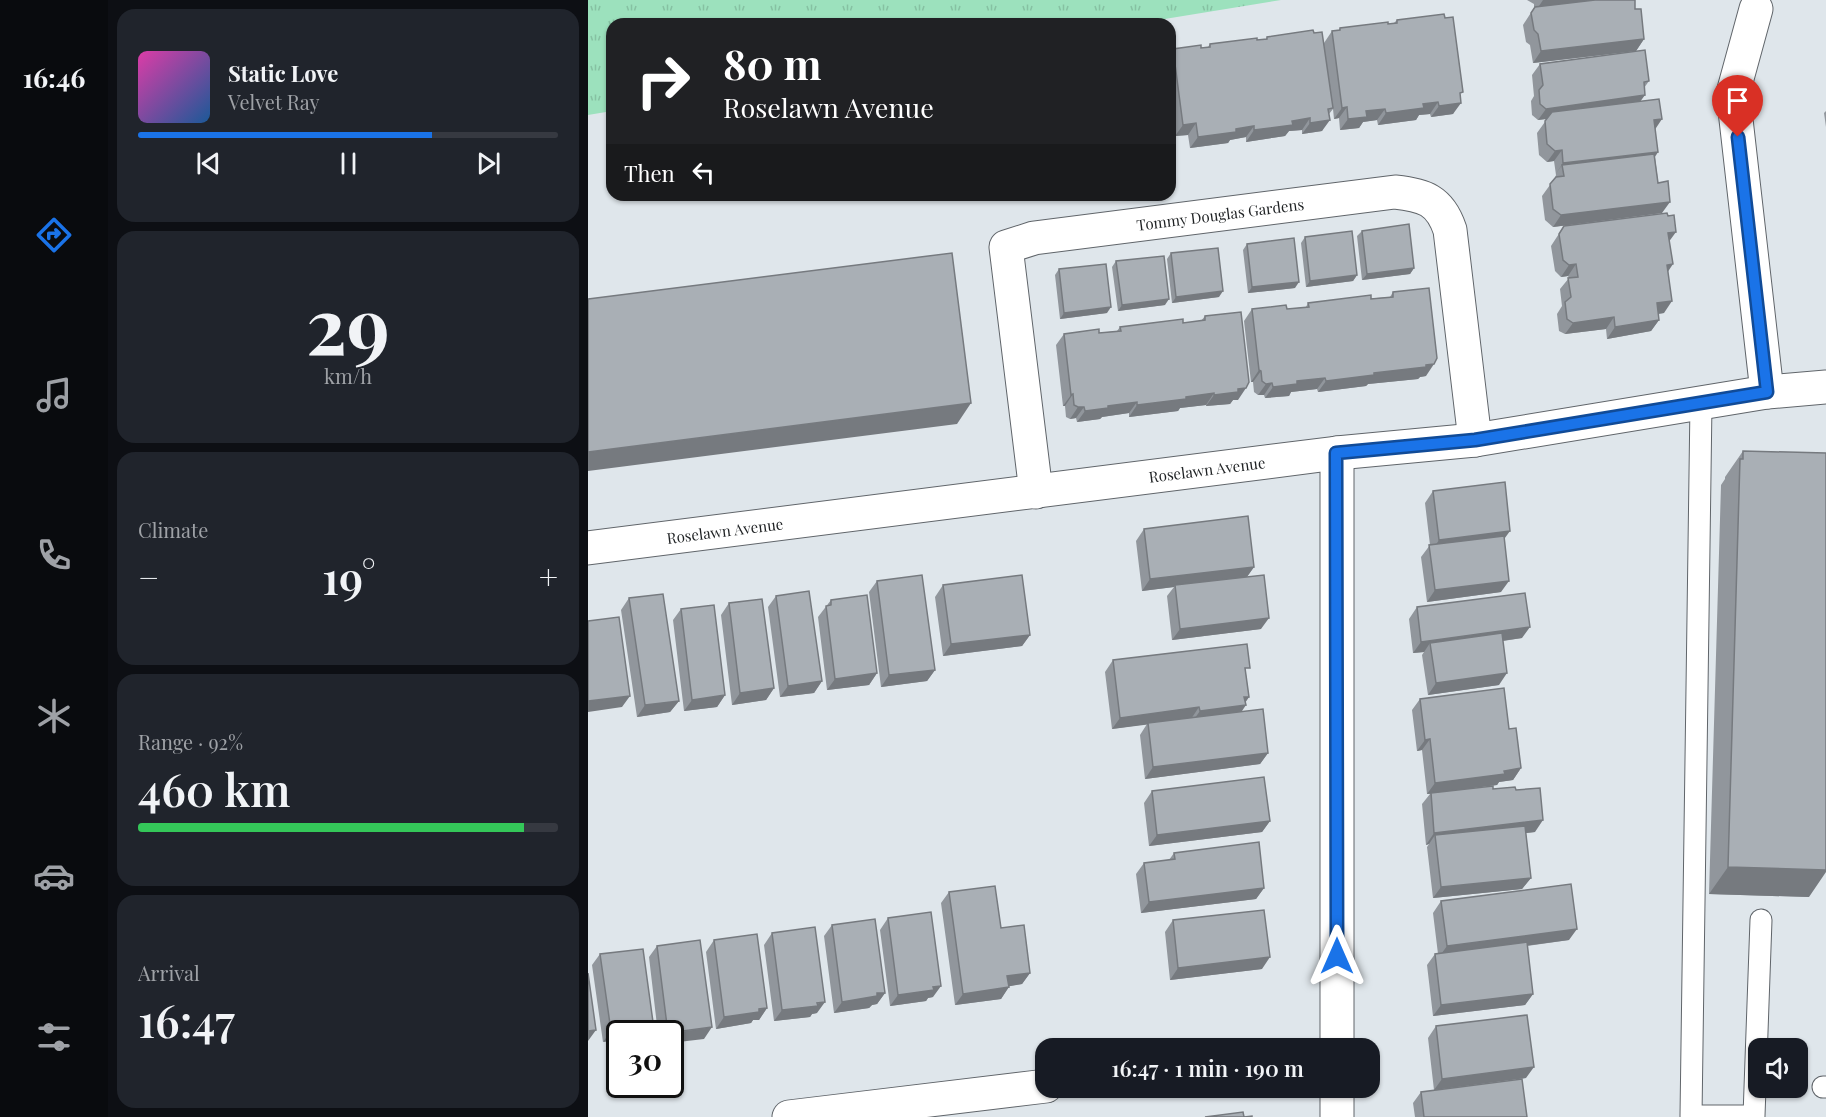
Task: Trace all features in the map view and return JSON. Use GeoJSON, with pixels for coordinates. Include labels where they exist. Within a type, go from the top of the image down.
{"type":"FeatureCollection","features":[{"type":"Feature","properties":{"kind":"street"},"geometry":{"type":"LineString","coordinates":[[1756,9],[1733,93],[1767,392]]}},
{"type":"Feature","properties":{"kind":"street","name":"Tommy Douglas Gardens"},"geometry":{"type":"LineString","coordinates":[[1035,492],[1006,247],[1034,238],[1395,192],[1415,194],[1431,202],[1444,214],[1450,230],[1475,440]]}},
{"type":"Feature","properties":{"kind":"street","name":"Roselawn Avenue"},"geometry":{"type":"LineString","coordinates":[[588,548],[1336,453],[1475,440],[1767,392],[1826,387]]}},
{"type":"Feature","properties":{"kind":"street"},"geometry":{"type":"LineString","coordinates":[[1336,453],[1337,1038]]}},
{"type":"Feature","properties":{"kind":"street"},"geometry":{"type":"LineString","coordinates":[[789,1117],[1035,1087]]}},
{"type":"Feature","properties":{"kind":"street"},"geometry":{"type":"LineString","coordinates":[[1337,1098],[1337,1117]]}},
{"type":"Feature","properties":{"kind":"lane"},"geometry":{"type":"LineString","coordinates":[[1701,403],[1691,1116],[1754,1116],[1761,920]]}},
{"type":"Feature","properties":{"kind":"green space"},"geometry":{"type":"Polygon","coordinates":[[[588,0],[1281,0],[1171,18],[606,18],[606,112],[588,115],[588,0]]]}},
{"type":"Feature","properties":{"kind":"building"},"geometry":{"type":"Polygon","coordinates":[[[1595,0],[1635,0],[1635,9],[1641,9],[1644,39],[1541,51],[1531,13],[1535,7],[1595,0]]]}},
{"type":"Feature","properties":{"kind":"building"},"geometry":{"type":"Polygon","coordinates":[[[1444,14],[1445,18],[1453,17],[1463,92],[1460,93],[1461,103],[1439,106],[1438,102],[1423,104],[1424,108],[1386,113],[1385,109],[1366,111],[1367,117],[1348,119],[1347,107],[1342,108],[1332,31],[1388,22],[1388,24],[1397,23],[1397,20],[1444,14]]]}},
{"type":"Feature","properties":{"kind":"building"},"geometry":{"type":"Polygon","coordinates":[[[1313,30],[1314,33],[1322,32],[1333,108],[1328,109],[1330,120],[1310,123],[1310,118],[1292,121],[1293,125],[1254,130],[1254,126],[1236,129],[1236,132],[1198,137],[1196,123],[1183,125],[1176,72],[1176,49],[1201,45],[1201,48],[1210,47],[1210,44],[1257,38],[1257,40],[1267,39],[1267,37],[1313,30]]]}},
{"type":"Feature","properties":{"kind":"building"},"geometry":{"type":"Polygon","coordinates":[[[1645,50],[1649,81],[1644,82],[1645,95],[1546,109],[1540,104],[1539,90],[1543,85],[1540,64],[1645,50]]]}},
{"type":"Feature","properties":{"kind":"building"},"geometry":{"type":"Polygon","coordinates":[[[1659,99],[1662,119],[1654,120],[1658,152],[1563,163],[1562,150],[1555,151],[1547,144],[1545,121],[1552,112],[1659,99]]]}},
{"type":"Feature","properties":{"kind":"building"},"geometry":{"type":"Polygon","coordinates":[[[1654,154],[1658,183],[1668,181],[1670,202],[1561,215],[1553,209],[1550,184],[1556,177],[1564,176],[1562,165],[1654,154]]]}},
{"type":"Feature","properties":{"kind":"building"},"geometry":{"type":"Polygon","coordinates":[[[1667,213],[1668,216],[1674,215],[1676,232],[1668,233],[1673,264],[1667,265],[1672,301],[1657,303],[1659,320],[1615,327],[1614,317],[1573,323],[1567,319],[1565,302],[1571,297],[1568,278],[1578,277],[1576,264],[1569,265],[1563,260],[1559,234],[1564,226],[1667,213]]]}},
{"type":"Feature","properties":{"kind":"building"},"geometry":{"type":"Polygon","coordinates":[[[1409,224],[1414,268],[1367,274],[1362,231],[1409,224]]]}},
{"type":"Feature","properties":{"kind":"building"},"geometry":{"type":"Polygon","coordinates":[[[1352,231],[1357,275],[1310,281],[1305,237],[1352,231]]]}},
{"type":"Feature","properties":{"kind":"building"},"geometry":{"type":"Polygon","coordinates":[[[1294,238],[1299,282],[1252,287],[1247,244],[1294,238]]]}},
{"type":"Feature","properties":{"kind":"building"},"geometry":{"type":"Polygon","coordinates":[[[1218,248],[1223,291],[1176,297],[1171,253],[1218,248]]]}},
{"type":"Feature","properties":{"kind":"building"},"geometry":{"type":"Polygon","coordinates":[[[952,253],[971,403],[588,452],[588,299],[952,253]]]}},
{"type":"Feature","properties":{"kind":"building"},"geometry":{"type":"Polygon","coordinates":[[[1164,256],[1169,299],[1122,305],[1116,261],[1164,256]]]}},
{"type":"Feature","properties":{"kind":"building"},"geometry":{"type":"Polygon","coordinates":[[[1106,264],[1111,307],[1064,313],[1059,269],[1106,264]]]}},
{"type":"Feature","properties":{"kind":"building"},"geometry":{"type":"Polygon","coordinates":[[[1429,288],[1437,358],[1434,364],[1326,381],[1325,378],[1297,381],[1297,384],[1273,387],[1272,383],[1266,384],[1262,381],[1252,309],[1286,305],[1287,309],[1309,307],[1308,303],[1371,295],[1371,299],[1393,297],[1393,292],[1429,288]]]}},
{"type":"Feature","properties":{"kind":"building"},"geometry":{"type":"Polygon","coordinates":[[[1241,312],[1249,382],[1246,388],[1238,389],[1238,392],[1214,395],[1214,393],[1137,405],[1137,402],[1085,411],[1084,407],[1074,405],[1064,334],[1099,329],[1099,333],[1121,331],[1120,327],[1183,319],[1183,323],[1205,320],[1205,316],[1241,312]]]}},
{"type":"Feature","properties":{"kind":"building"},"geometry":{"type":"Polygon","coordinates":[[[1743,451],[1826,453],[1826,870],[1728,867],[1740,459],[1743,459],[1743,451]]]}},
{"type":"Feature","properties":{"kind":"building"},"geometry":{"type":"Polygon","coordinates":[[[1505,482],[1510,531],[1439,540],[1433,491],[1505,482]]]}},
{"type":"Feature","properties":{"kind":"building"},"geometry":{"type":"Polygon","coordinates":[[[1248,516],[1254,567],[1150,579],[1144,529],[1248,516]]]}},
{"type":"Feature","properties":{"kind":"building"},"geometry":{"type":"Polygon","coordinates":[[[1504,536],[1509,581],[1435,590],[1429,545],[1504,536]]]}},
{"type":"Feature","properties":{"kind":"building"},"geometry":{"type":"Polygon","coordinates":[[[922,575],[935,670],[889,675],[877,581],[922,575]]]}},
{"type":"Feature","properties":{"kind":"building"},"geometry":{"type":"Polygon","coordinates":[[[1022,575],[1030,635],[951,644],[943,585],[1022,575]]]}},
{"type":"Feature","properties":{"kind":"building"},"geometry":{"type":"Polygon","coordinates":[[[1264,575],[1269,618],[1180,629],[1175,585],[1264,575]]]}},
{"type":"Feature","properties":{"kind":"building"},"geometry":{"type":"Polygon","coordinates":[[[809,591],[822,681],[788,686],[776,596],[809,591]]]}},
{"type":"Feature","properties":{"kind":"building"},"geometry":{"type":"Polygon","coordinates":[[[1525,593],[1530,627],[1421,642],[1417,607],[1525,593]]]}},
{"type":"Feature","properties":{"kind":"building"},"geometry":{"type":"Polygon","coordinates":[[[663,594],[679,701],[645,705],[629,598],[663,594]]]}},
{"type":"Feature","properties":{"kind":"building"},"geometry":{"type":"Polygon","coordinates":[[[867,595],[877,673],[835,679],[826,606],[831,605],[831,600],[867,595]]]}},
{"type":"Feature","properties":{"kind":"building"},"geometry":{"type":"Polygon","coordinates":[[[762,599],[774,688],[740,693],[729,603],[762,599]]]}},
{"type":"Feature","properties":{"kind":"building"},"geometry":{"type":"Polygon","coordinates":[[[714,605],[725,695],[692,700],[681,609],[714,605]]]}},
{"type":"Feature","properties":{"kind":"building"},"geometry":{"type":"Polygon","coordinates":[[[619,617],[630,696],[588,701],[588,621],[619,617]]]}},
{"type":"Feature","properties":{"kind":"building"},"geometry":{"type":"Polygon","coordinates":[[[1502,633],[1507,673],[1436,683],[1430,643],[1502,633]]]}},
{"type":"Feature","properties":{"kind":"building"},"geometry":{"type":"Polygon","coordinates":[[[1247,644],[1250,668],[1245,668],[1249,697],[1244,697],[1246,705],[1200,711],[1199,707],[1120,718],[1113,660],[1247,644]]]}},
{"type":"Feature","properties":{"kind":"building"},"geometry":{"type":"Polygon","coordinates":[[[1504,688],[1509,729],[1516,728],[1521,768],[1504,771],[1505,774],[1435,783],[1430,739],[1425,740],[1420,699],[1504,688]]]}},
{"type":"Feature","properties":{"kind":"building"},"geometry":{"type":"Polygon","coordinates":[[[1263,709],[1268,753],[1153,767],[1148,723],[1263,709]]]}},
{"type":"Feature","properties":{"kind":"building"},"geometry":{"type":"Polygon","coordinates":[[[1264,777],[1270,821],[1157,835],[1152,791],[1264,777]]]}},
{"type":"Feature","properties":{"kind":"building"},"geometry":{"type":"Polygon","coordinates":[[[1493,786],[1493,789],[1515,787],[1516,790],[1540,788],[1543,820],[1434,833],[1431,793],[1493,786]]]}},
{"type":"Feature","properties":{"kind":"building"},"geometry":{"type":"Polygon","coordinates":[[[1525,826],[1531,878],[1441,887],[1435,835],[1525,826]]]}},
{"type":"Feature","properties":{"kind":"building"},"geometry":{"type":"Polygon","coordinates":[[[1259,842],[1264,888],[1149,902],[1144,863],[1175,859],[1174,853],[1259,842]]]}},
{"type":"Feature","properties":{"kind":"building"},"geometry":{"type":"Polygon","coordinates":[[[1571,884],[1577,929],[1447,946],[1441,901],[1571,884]]]}},
{"type":"Feature","properties":{"kind":"building"},"geometry":{"type":"Polygon","coordinates":[[[995,886],[1001,928],[1024,925],[1030,973],[1007,976],[1009,987],[963,994],[949,892],[995,886]]]}},
{"type":"Feature","properties":{"kind":"building"},"geometry":{"type":"Polygon","coordinates":[[[1264,910],[1270,957],[1178,968],[1173,920],[1264,910]]]}},
{"type":"Feature","properties":{"kind":"building"},"geometry":{"type":"Polygon","coordinates":[[[931,912],[941,986],[933,987],[934,990],[898,995],[888,918],[931,912]]]}},
{"type":"Feature","properties":{"kind":"building"},"geometry":{"type":"Polygon","coordinates":[[[875,919],[885,993],[842,1002],[832,925],[875,919]]]}},
{"type":"Feature","properties":{"kind":"building"},"geometry":{"type":"Polygon","coordinates":[[[815,927],[825,1002],[817,1003],[818,1006],[782,1010],[772,933],[815,927]]]}},
{"type":"Feature","properties":{"kind":"building"},"geometry":{"type":"Polygon","coordinates":[[[757,934],[767,1008],[759,1009],[759,1012],[724,1017],[714,940],[757,934]]]}},
{"type":"Feature","properties":{"kind":"building"},"geometry":{"type":"Polygon","coordinates":[[[700,940],[712,1027],[684,1031],[684,1020],[666,1020],[657,946],[700,940]]]}},
{"type":"Feature","properties":{"kind":"building"},"geometry":{"type":"Polygon","coordinates":[[[1527,942],[1533,994],[1441,1005],[1435,954],[1527,942]]]}},
{"type":"Feature","properties":{"kind":"building"},"geometry":{"type":"Polygon","coordinates":[[[643,949],[653,1020],[609,1020],[600,954],[643,949]]]}},
{"type":"Feature","properties":{"kind":"building"},"geometry":{"type":"Polygon","coordinates":[[[588,973],[596,1030],[588,1031],[588,973]]]}},
{"type":"Feature","properties":{"kind":"building"},"geometry":{"type":"Polygon","coordinates":[[[1527,1015],[1534,1067],[1442,1079],[1436,1026],[1527,1015]]]}},
{"type":"Feature","properties":{"kind":"building"},"geometry":{"type":"Polygon","coordinates":[[[1522,1079],[1527,1117],[1424,1117],[1421,1092],[1522,1079]]]}},
{"type":"Feature","properties":{"kind":"building"},"geometry":{"type":"Polygon","coordinates":[[[1243,1112],[1244,1117],[1205,1117],[1243,1112]]]}},
{"type":"Feature","properties":{"kind":"route"},"geometry":{"type":"LineString","coordinates":[[1337,956],[1336,453],[1475,440],[1767,392],[1738,137]]}}]}
